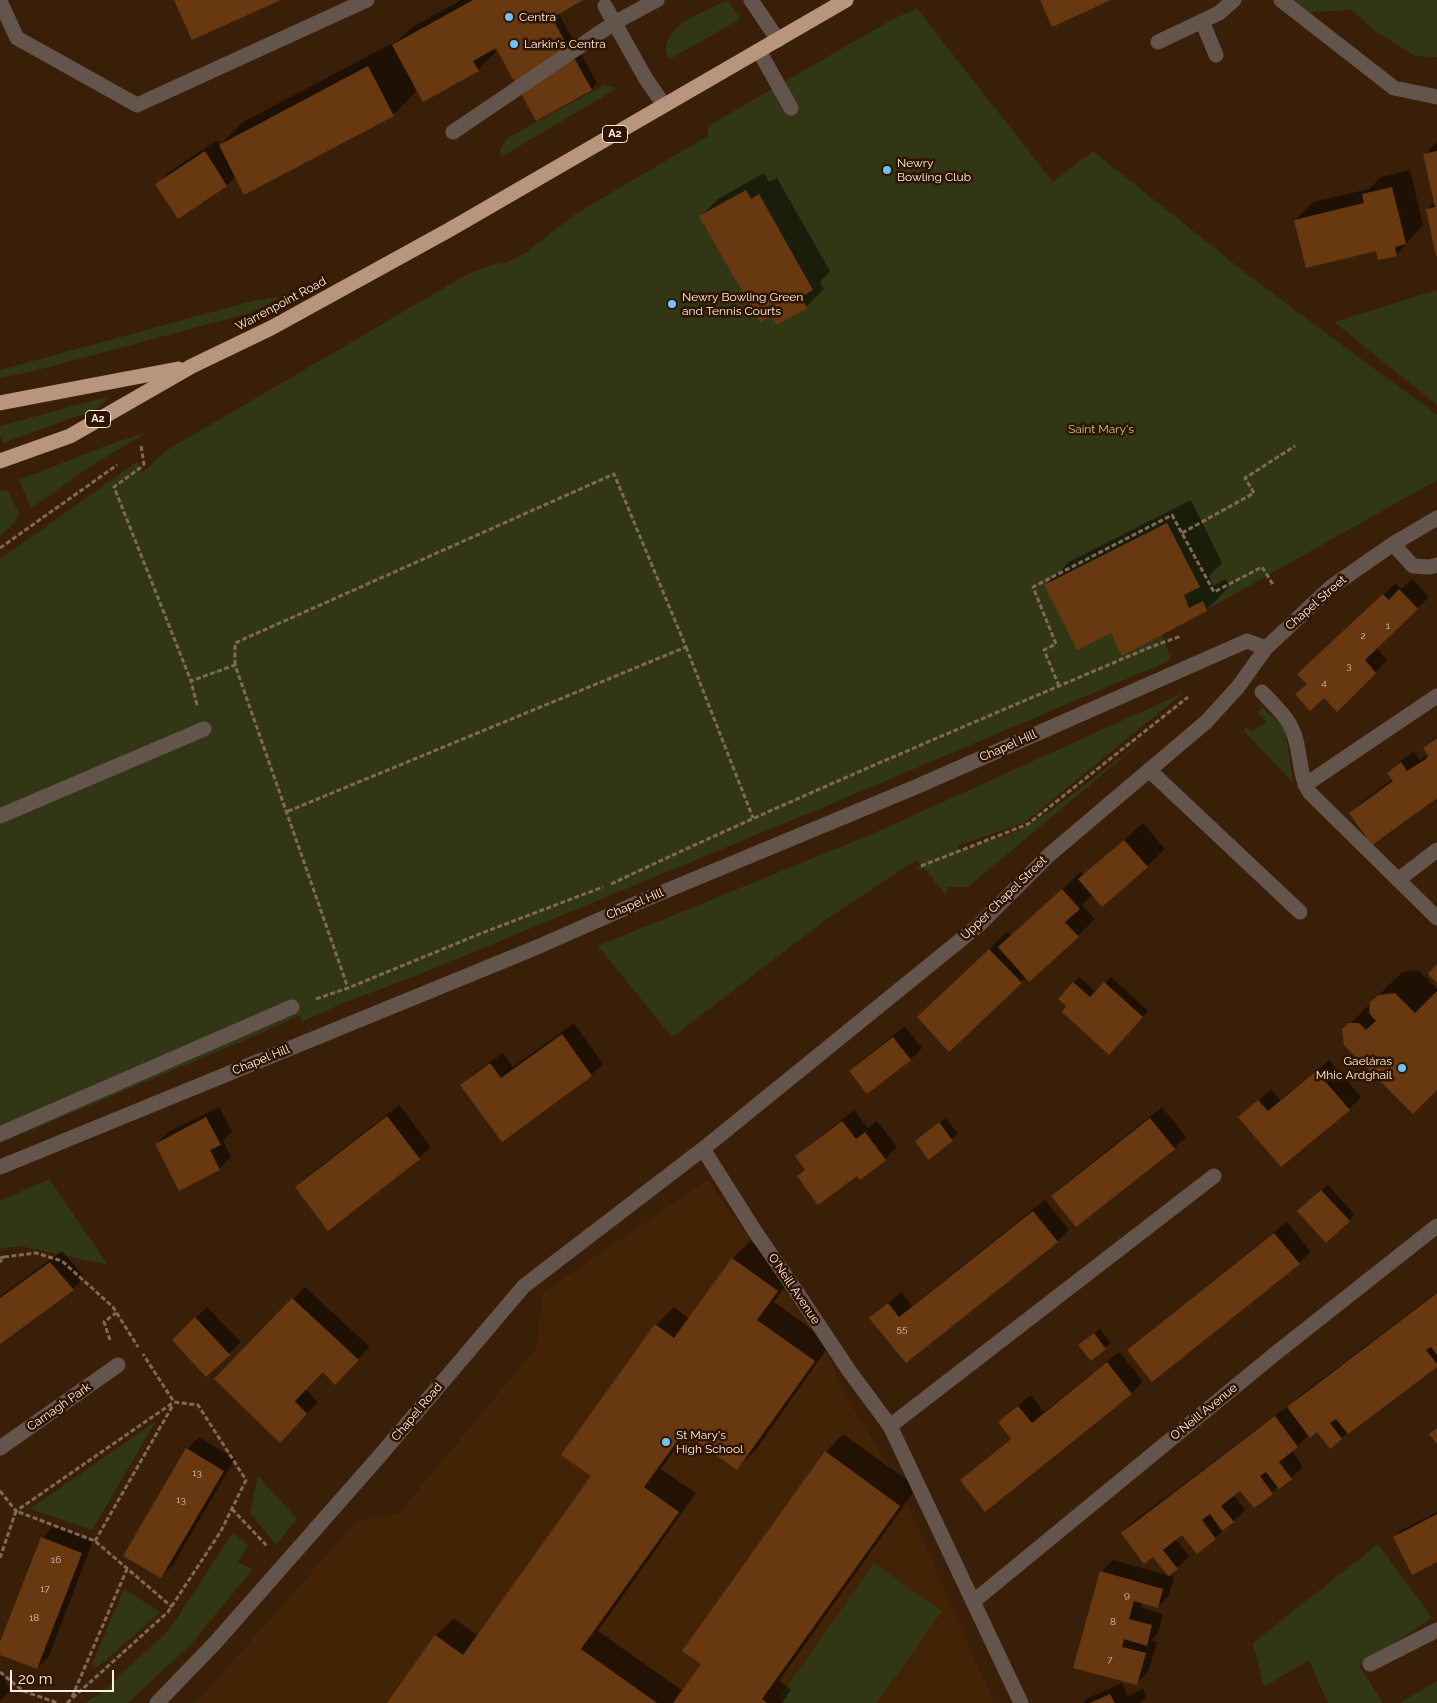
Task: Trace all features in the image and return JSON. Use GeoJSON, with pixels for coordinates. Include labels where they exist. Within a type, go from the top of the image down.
{"type":"FeatureCollection","features":[{"type":"Feature","properties":{"kind":"highway","name":"A2"},"geometry":{"type":"LineString","coordinates":[[664,105],[846,0]]}},
{"type":"Feature","properties":{"kind":"highway","name":"Warrenpoint Road"},"geometry":{"type":"LineString","coordinates":[[0,461],[70,436],[192,366],[271,328],[449,230],[664,105]]}},
{"type":"Feature","properties":{"kind":"highway","name":"Warrenpoint Road"},"geometry":{"type":"LineString","coordinates":[[0,403],[192,366]]}},
{"type":"Feature","properties":{"kind":"street"},"geometry":{"type":"LineString","coordinates":[[0,1],[17,38],[137,105],[367,0]]}},
{"type":"Feature","properties":{"kind":"street"},"geometry":{"type":"LineString","coordinates":[[453,132],[614,24],[657,0]]}},
{"type":"Feature","properties":{"kind":"street"},"geometry":{"type":"LineString","coordinates":[[750,0],[778,40]]}},
{"type":"Feature","properties":{"kind":"street"},"geometry":{"type":"LineString","coordinates":[[1158,42],[1219,14],[1234,0]]}},
{"type":"Feature","properties":{"kind":"street"},"geometry":{"type":"LineString","coordinates":[[1282,0],[1394,88],[1437,97]]}},
{"type":"Feature","properties":{"kind":"street"},"geometry":{"type":"LineString","coordinates":[[605,6],[646,79],[664,105]]}},
{"type":"Feature","properties":{"kind":"street"},"geometry":{"type":"LineString","coordinates":[[1202,21],[1216,55]]}},
{"type":"Feature","properties":{"kind":"street"},"geometry":{"type":"LineString","coordinates":[[759,50],[792,108]]}},
{"type":"Feature","properties":{"kind":"street","name":"Chapel Street"},"geometry":{"type":"LineString","coordinates":[[1266,648],[1331,587],[1394,544],[1437,518]]}},
{"type":"Feature","properties":{"kind":"street"},"geometry":{"type":"LineString","coordinates":[[1394,544],[1413,566],[1437,566]]}},
{"type":"Feature","properties":{"kind":"street","name":"Chapel Hill"},"geometry":{"type":"LineString","coordinates":[[0,1167],[535,948],[644,900],[927,782],[1247,641],[1266,648]]}},
{"type":"Feature","properties":{"kind":"street","name":"Upper Chapel Street"},"geometry":{"type":"LineString","coordinates":[[703,1149],[979,925],[1049,855],[1206,722],[1238,687],[1266,648]]}},
{"type":"Feature","properties":{"kind":"street"},"geometry":{"type":"LineString","coordinates":[[1262,692],[1290,725],[1305,785],[1310,793],[1437,918]]}},
{"type":"Feature","properties":{"kind":"street"},"geometry":{"type":"LineString","coordinates":[[1305,785],[1437,696]]}},
{"type":"Feature","properties":{"kind":"street"},"geometry":{"type":"LineString","coordinates":[[0,816],[204,730]]}},
{"type":"Feature","properties":{"kind":"street"},"geometry":{"type":"LineString","coordinates":[[1149,770],[1300,912]]}},
{"type":"Feature","properties":{"kind":"street"},"geometry":{"type":"LineString","coordinates":[[1398,880],[1437,850]]}},
{"type":"Feature","properties":{"kind":"street"},"geometry":{"type":"LineString","coordinates":[[0,1134],[292,1007]]}},
{"type":"Feature","properties":{"kind":"street","name":"O'Neill Avenue"},"geometry":{"type":"LineString","coordinates":[[703,1149],[756,1233],[850,1372],[890,1426],[1021,1703]]}},
{"type":"Feature","properties":{"kind":"street","name":"Chapel Road"},"geometry":{"type":"LineString","coordinates":[[157,1703],[215,1643],[377,1459],[524,1286],[703,1149]]}},
{"type":"Feature","properties":{"kind":"street"},"geometry":{"type":"LineString","coordinates":[[890,1426],[1214,1176]]}},
{"type":"Feature","properties":{"kind":"street","name":"O'Neill Avenue"},"geometry":{"type":"LineString","coordinates":[[974,1601],[1276,1353],[1437,1226]]}},
{"type":"Feature","properties":{"kind":"street","name":"Carnagh Park"},"geometry":{"type":"LineString","coordinates":[[0,1448],[118,1365]]}},
{"type":"Feature","properties":{"kind":"street"},"geometry":{"type":"LineString","coordinates":[[1370,1664],[1437,1630]]}},
{"type":"Feature","properties":{"kind":"path"},"geometry":{"type":"LineString","coordinates":[[141,446],[144,464],[114,487],[190,681],[204,730]]}},
{"type":"Feature","properties":{"kind":"path"},"geometry":{"type":"LineString","coordinates":[[1182,533],[1254,493],[1245,478],[1295,446]]}},
{"type":"Feature","properties":{"kind":"path"},"geometry":{"type":"LineString","coordinates":[[0,548],[117,465]]}},
{"type":"Feature","properties":{"kind":"path"},"geometry":{"type":"LineString","coordinates":[[348,988],[235,665],[235,643],[614,474],[686,647],[753,818]]}},
{"type":"Feature","properties":{"kind":"path"},"geometry":{"type":"LineString","coordinates":[[1058,686],[1044,650],[1056,644],[1033,587],[1172,515],[1214,592],[1262,567],[1274,586]]}},
{"type":"Feature","properties":{"kind":"path"},"geometry":{"type":"LineString","coordinates":[[292,1007],[348,988],[606,886],[835,781],[1058,686],[1182,636]]}},
{"type":"Feature","properties":{"kind":"path"},"geometry":{"type":"LineString","coordinates":[[286,812],[686,647]]}},
{"type":"Feature","properties":{"kind":"path"},"geometry":{"type":"LineString","coordinates":[[190,681],[235,665]]}},
{"type":"Feature","properties":{"kind":"path"},"geometry":{"type":"LineString","coordinates":[[921,866],[1028,824],[1190,695]]}},
{"type":"Feature","properties":{"kind":"path"},"geometry":{"type":"LineString","coordinates":[[0,1262],[2,1257],[36,1253],[62,1261],[113,1308],[174,1402]]}},
{"type":"Feature","properties":{"kind":"path"},"geometry":{"type":"LineString","coordinates":[[116,1313],[104,1322],[118,1365]]}},
{"type":"Feature","properties":{"kind":"path"},"geometry":{"type":"LineString","coordinates":[[95,1541],[174,1402]]}},
{"type":"Feature","properties":{"kind":"path"},"geometry":{"type":"LineString","coordinates":[[0,1558],[16,1511],[174,1402],[198,1404],[246,1480],[222,1531],[168,1612],[66,1703]]}},
{"type":"Feature","properties":{"kind":"path"},"geometry":{"type":"LineString","coordinates":[[0,1490],[16,1511],[95,1541],[172,1607]]}},
{"type":"Feature","properties":{"kind":"path"},"geometry":{"type":"LineString","coordinates":[[232,1509],[262,1541]]}},
{"type":"Feature","properties":{"kind":"path"},"geometry":{"type":"LineString","coordinates":[[71,1698],[127,1569]]}},
{"type":"Feature","properties":{"kind":"path"},"geometry":{"type":"LineString","coordinates":[[0,1672],[23,1690],[58,1703]]}},
{"type":"Feature","properties":{"kind":"shaded area","name":"St Mary's High School"},"geometry":{"type":"Polygon","coordinates":[[[708,1180],[819,1338],[852,1407],[895,1476],[994,1703],[196,1703],[356,1522],[399,1513],[537,1347],[542,1293],[708,1180]]]}},
{"type":"Feature","properties":{"kind":"green space"},"geometry":{"type":"Polygon","coordinates":[[[1291,0],[1437,0],[1437,57],[1415,56],[1374,30],[1351,10],[1298,13],[1291,0]]]}},
{"type":"Feature","properties":{"kind":"green space"},"geometry":{"type":"Polygon","coordinates":[[[724,2],[729,2],[740,19],[670,59],[666,49],[667,44],[676,29],[693,16],[724,2]]]}},
{"type":"Feature","properties":{"kind":"green space","name":"Saint Mary's"},"geometry":{"type":"Polygon","coordinates":[[[917,9],[1053,182],[1093,151],[1252,278],[1437,415],[1437,480],[1162,635],[1171,660],[838,801],[418,975],[343,1003],[302,1022],[300,1015],[257,1035],[0,1143],[0,559],[138,461],[141,472],[144,471],[164,452],[466,275],[494,264],[506,263],[525,253],[577,213],[708,136],[708,126],[893,19],[917,9]]]}},
{"type":"Feature","properties":{"kind":"green space"},"geometry":{"type":"Polygon","coordinates":[[[604,85],[616,89],[501,157],[500,148],[509,137],[604,85]]]}},
{"type":"Feature","properties":{"kind":"green space"},"geometry":{"type":"Polygon","coordinates":[[[1437,290],[1437,405],[1334,322],[1437,290]]]}},
{"type":"Feature","properties":{"kind":"green space"},"geometry":{"type":"Polygon","coordinates":[[[282,297],[250,313],[30,372],[0,378],[0,370],[256,300],[282,297]]]}},
{"type":"Feature","properties":{"kind":"green space"},"geometry":{"type":"Polygon","coordinates":[[[110,396],[97,409],[3,443],[0,436],[0,426],[110,396]]]}},
{"type":"Feature","properties":{"kind":"green space"},"geometry":{"type":"Polygon","coordinates":[[[147,432],[91,466],[31,508],[19,480],[108,445],[147,432]]]}},
{"type":"Feature","properties":{"kind":"green space"},"geometry":{"type":"Polygon","coordinates":[[[7,490],[19,513],[14,524],[0,535],[0,491],[7,490]]]}},
{"type":"Feature","properties":{"kind":"green space"},"geometry":{"type":"Polygon","coordinates":[[[1183,693],[1024,823],[959,845],[958,852],[1018,831],[1052,810],[1153,732],[968,887],[948,887],[946,895],[924,868],[911,870],[921,866],[917,860],[913,862],[827,919],[672,1037],[598,946],[870,835],[1183,693]]]}},
{"type":"Feature","properties":{"kind":"green space"},"geometry":{"type":"Polygon","coordinates":[[[1263,708],[1285,729],[1293,783],[1244,731],[1245,727],[1253,732],[1266,722],[1258,712],[1263,708]]]}},
{"type":"Feature","properties":{"kind":"green space"},"geometry":{"type":"Polygon","coordinates":[[[49,1179],[108,1265],[20,1246],[0,1249],[0,1201],[49,1179]]]}},
{"type":"Feature","properties":{"kind":"green space"},"geometry":{"type":"Polygon","coordinates":[[[156,1421],[92,1530],[30,1509],[156,1421]]]}},
{"type":"Feature","properties":{"kind":"green space"},"geometry":{"type":"Polygon","coordinates":[[[258,1476],[297,1519],[276,1545],[250,1513],[258,1476]]]}},
{"type":"Feature","properties":{"kind":"green space"},"geometry":{"type":"Polygon","coordinates":[[[233,1532],[248,1546],[238,1562],[253,1569],[191,1644],[128,1703],[85,1703],[101,1693],[170,1629],[233,1532]]]}},
{"type":"Feature","properties":{"kind":"green space"},"geometry":{"type":"Polygon","coordinates":[[[1378,1544],[1432,1618],[1359,1666],[1383,1703],[1328,1703],[1309,1660],[1264,1687],[1253,1643],[1378,1544]]]}},
{"type":"Feature","properties":{"kind":"green space"},"geometry":{"type":"Polygon","coordinates":[[[874,1563],[942,1611],[877,1703],[785,1703],[779,1698],[874,1563]]]}},
{"type":"Feature","properties":{"kind":"green space"},"geometry":{"type":"Polygon","coordinates":[[[124,1589],[160,1612],[98,1667],[92,1664],[124,1589]]]}},
{"type":"Feature","properties":{"kind":"green space"},"geometry":{"type":"Polygon","coordinates":[[[1437,1681],[1437,1703],[1400,1703],[1437,1681]]]}},
{"type":"Feature","properties":{"kind":"building"},"geometry":{"type":"Polygon","coordinates":[[[174,0],[281,0],[192,40],[174,0]]]}},
{"type":"Feature","properties":{"kind":"building"},"geometry":{"type":"Polygon","coordinates":[[[473,0],[583,0],[552,18],[592,90],[536,121],[496,48],[473,61],[479,71],[423,102],[392,45],[473,0]]]}},
{"type":"Feature","properties":{"kind":"building"},"geometry":{"type":"Polygon","coordinates":[[[1040,0],[1111,0],[1052,27],[1040,0]]]}},
{"type":"Feature","properties":{"kind":"building"},"geometry":{"type":"Polygon","coordinates":[[[368,66],[394,116],[244,195],[219,145],[368,66]]]}},
{"type":"Feature","properties":{"kind":"building"},"geometry":{"type":"Polygon","coordinates":[[[205,151],[227,186],[178,219],[155,184],[205,151]]]}},
{"type":"Feature","properties":{"kind":"building"},"geometry":{"type":"Polygon","coordinates":[[[1437,151],[1436,256],[1426,209],[1435,207],[1423,154],[1437,151]]]}},
{"type":"Feature","properties":{"kind":"building"},"geometry":{"type":"Polygon","coordinates":[[[1392,187],[1406,244],[1395,247],[1397,256],[1378,260],[1376,251],[1306,268],[1294,220],[1364,203],[1362,194],[1392,187]]]}},
{"type":"Feature","properties":{"kind":"building"},"geometry":{"type":"Polygon","coordinates":[[[746,190],[751,199],[759,194],[813,290],[801,297],[807,308],[777,325],[772,316],[760,322],[699,216],[746,190]]]}},
{"type":"Feature","properties":{"kind":"building"},"geometry":{"type":"Polygon","coordinates":[[[1167,523],[1200,587],[1184,595],[1189,608],[1203,601],[1207,611],[1122,656],[1111,633],[1077,650],[1044,585],[1167,523]]]}},
{"type":"Feature","properties":{"kind":"building"},"geometry":{"type":"Polygon","coordinates":[[[1399,589],[1418,609],[1365,660],[1376,673],[1337,712],[1324,698],[1310,711],[1295,694],[1307,684],[1297,674],[1383,594],[1389,600],[1399,589]]]}},
{"type":"Feature","properties":{"kind":"building"},"geometry":{"type":"Polygon","coordinates":[[[1437,738],[1437,798],[1372,845],[1349,813],[1393,781],[1387,773],[1401,762],[1407,771],[1426,759],[1428,755],[1423,748],[1437,738]]]}},
{"type":"Feature","properties":{"kind":"building"},"geometry":{"type":"Polygon","coordinates":[[[1124,840],[1148,867],[1102,907],[1078,879],[1124,840]]]}},
{"type":"Feature","properties":{"kind":"building"},"geometry":{"type":"Polygon","coordinates":[[[1062,889],[1080,909],[1065,922],[1079,937],[1029,982],[998,947],[1062,889]]]}},
{"type":"Feature","properties":{"kind":"building"},"geometry":{"type":"Polygon","coordinates":[[[989,949],[1022,983],[949,1052],[917,1017],[989,949]]]}},
{"type":"Feature","properties":{"kind":"building"},"geometry":{"type":"Polygon","coordinates":[[[1437,964],[1437,983],[1428,974],[1437,964]]]}},
{"type":"Feature","properties":{"kind":"building"},"geometry":{"type":"Polygon","coordinates":[[[1073,982],[1090,997],[1104,982],[1143,1017],[1109,1055],[1062,1012],[1066,1006],[1058,999],[1073,982]]]}},
{"type":"Feature","properties":{"kind":"building","name":"Gaeláras Mhic Ardghail"},"geometry":{"type":"Polygon","coordinates":[[[1437,991],[1437,1090],[1413,1114],[1344,1045],[1342,1029],[1349,1023],[1359,1023],[1366,1030],[1376,1021],[1369,1013],[1370,1002],[1379,995],[1395,993],[1415,1013],[1437,991]]]}},
{"type":"Feature","properties":{"kind":"building"},"geometry":{"type":"Polygon","coordinates":[[[562,1034],[592,1076],[502,1142],[460,1085],[490,1063],[501,1078],[562,1034]]]}},
{"type":"Feature","properties":{"kind":"building"},"geometry":{"type":"Polygon","coordinates":[[[893,1037],[911,1060],[867,1094],[849,1071],[893,1037]]]}},
{"type":"Feature","properties":{"kind":"building"},"geometry":{"type":"Polygon","coordinates":[[[1316,1071],[1350,1110],[1281,1167],[1238,1117],[1258,1100],[1268,1111],[1316,1071]]]}},
{"type":"Feature","properties":{"kind":"building"},"geometry":{"type":"Polygon","coordinates":[[[387,1116],[420,1159],[328,1231],[295,1187],[387,1116]]]}},
{"type":"Feature","properties":{"kind":"building"},"geometry":{"type":"Polygon","coordinates":[[[206,1117],[221,1145],[210,1150],[220,1170],[179,1191],[155,1144],[206,1117]]]}},
{"type":"Feature","properties":{"kind":"building"},"geometry":{"type":"Polygon","coordinates":[[[1150,1118],[1175,1149],[1076,1227],[1051,1196],[1150,1118]]]}},
{"type":"Feature","properties":{"kind":"building"},"geometry":{"type":"Polygon","coordinates":[[[842,1121],[856,1139],[865,1132],[886,1160],[860,1180],[857,1176],[818,1205],[797,1176],[805,1170],[795,1156],[842,1121]]]}},
{"type":"Feature","properties":{"kind":"building"},"geometry":{"type":"Polygon","coordinates":[[[939,1122],[953,1141],[928,1160],[915,1141],[939,1122]]]}},
{"type":"Feature","properties":{"kind":"building"},"geometry":{"type":"Polygon","coordinates":[[[1321,1190],[1350,1221],[1326,1243],[1297,1211],[1321,1190]]]}},
{"type":"Feature","properties":{"kind":"building"},"geometry":{"type":"Polygon","coordinates":[[[1033,1211],[1058,1242],[906,1363],[869,1318],[888,1303],[899,1317],[1033,1211]]]}},
{"type":"Feature","properties":{"kind":"building"},"geometry":{"type":"Polygon","coordinates":[[[1274,1233],[1300,1264],[1152,1382],[1127,1350],[1274,1233]]]}},
{"type":"Feature","properties":{"kind":"building"},"geometry":{"type":"Polygon","coordinates":[[[732,1258],[778,1291],[757,1320],[815,1361],[737,1470],[684,1432],[644,1487],[679,1512],[581,1649],[657,1703],[387,1703],[435,1635],[463,1655],[591,1476],[561,1455],[655,1324],[674,1338],[732,1258]]]}},
{"type":"Feature","properties":{"kind":"building"},"geometry":{"type":"Polygon","coordinates":[[[50,1262],[74,1290],[0,1344],[0,1298],[50,1262]]]}},
{"type":"Feature","properties":{"kind":"building"},"geometry":{"type":"Polygon","coordinates":[[[1437,1293],[1437,1355],[1431,1347],[1426,1350],[1437,1364],[1437,1367],[1348,1434],[1336,1419],[1330,1423],[1342,1439],[1330,1449],[1317,1432],[1310,1438],[1287,1407],[1437,1293]]]}},
{"type":"Feature","properties":{"kind":"building"},"geometry":{"type":"Polygon","coordinates":[[[292,1298],[359,1360],[335,1385],[323,1372],[295,1401],[307,1414],[280,1443],[214,1379],[292,1298]]]}},
{"type":"Feature","properties":{"kind":"building"},"geometry":{"type":"Polygon","coordinates":[[[195,1317],[230,1355],[206,1377],[172,1340],[195,1317]]]}},
{"type":"Feature","properties":{"kind":"building"},"geometry":{"type":"Polygon","coordinates":[[[1094,1333],[1106,1349],[1091,1361],[1078,1345],[1094,1333]]]}},
{"type":"Feature","properties":{"kind":"building"},"geometry":{"type":"Polygon","coordinates":[[[1107,1362],[1132,1394],[985,1512],[960,1480],[1011,1439],[998,1422],[1018,1406],[1032,1423],[1107,1362]]]}},
{"type":"Feature","properties":{"kind":"building"},"geometry":{"type":"Polygon","coordinates":[[[1275,1416],[1298,1447],[1279,1462],[1292,1479],[1279,1489],[1266,1472],[1260,1476],[1273,1494],[1254,1508],[1240,1491],[1221,1506],[1234,1522],[1222,1531],[1210,1514],[1202,1520],[1216,1539],[1197,1554],[1182,1535],[1163,1550],[1178,1569],[1168,1576],[1153,1557],[1144,1564],[1121,1533],[1275,1416]]]}},
{"type":"Feature","properties":{"kind":"building"},"geometry":{"type":"Polygon","coordinates":[[[1437,1428],[1437,1444],[1429,1434],[1437,1428]]]}},
{"type":"Feature","properties":{"kind":"building"},"geometry":{"type":"Polygon","coordinates":[[[186,1448],[224,1471],[161,1578],[123,1556],[186,1448]]]}},
{"type":"Feature","properties":{"kind":"building"},"geometry":{"type":"Polygon","coordinates":[[[825,1451],[900,1506],[762,1699],[767,1703],[673,1703],[701,1664],[682,1651],[825,1451]]]}},
{"type":"Feature","properties":{"kind":"building"},"geometry":{"type":"Polygon","coordinates":[[[1437,1514],[1437,1562],[1412,1575],[1393,1537],[1437,1514]]]}},
{"type":"Feature","properties":{"kind":"building"},"geometry":{"type":"Polygon","coordinates":[[[41,1537],[82,1553],[37,1669],[0,1655],[0,1642],[41,1537]]]}},
{"type":"Feature","properties":{"kind":"building"},"geometry":{"type":"Polygon","coordinates":[[[1100,1571],[1163,1589],[1158,1608],[1134,1601],[1129,1619],[1152,1625],[1147,1646],[1124,1639],[1122,1647],[1146,1653],[1137,1685],[1073,1668],[1100,1571]]]}},
{"type":"Feature","properties":{"kind":"building"},"geometry":{"type":"Polygon","coordinates":[[[1110,1694],[1115,1703],[1090,1703],[1110,1694]]]}},
{"type":"Feature","properties":{"kind":"place","name":"Centra"},"geometry":{"type":"Point","coordinates":[509,17]}},
{"type":"Feature","properties":{"kind":"place","name":"Larkin's Centra"},"geometry":{"type":"Point","coordinates":[514,44]}},
{"type":"Feature","properties":{"kind":"place","name":"Newry Bowling Club"},"geometry":{"type":"Point","coordinates":[887,170]}},
{"type":"Feature","properties":{"kind":"place","name":"Newry Bowling Green and Tennis Courts"},"geometry":{"type":"Point","coordinates":[672,304]}},
{"type":"Feature","properties":{"kind":"place","name":"Gaeláras Mhic Ardghail"},"geometry":{"type":"Point","coordinates":[1402,1068]}},
{"type":"Feature","properties":{"kind":"place","name":"St Mary's High School"},"geometry":{"type":"Point","coordinates":[666,1442]}}]}
